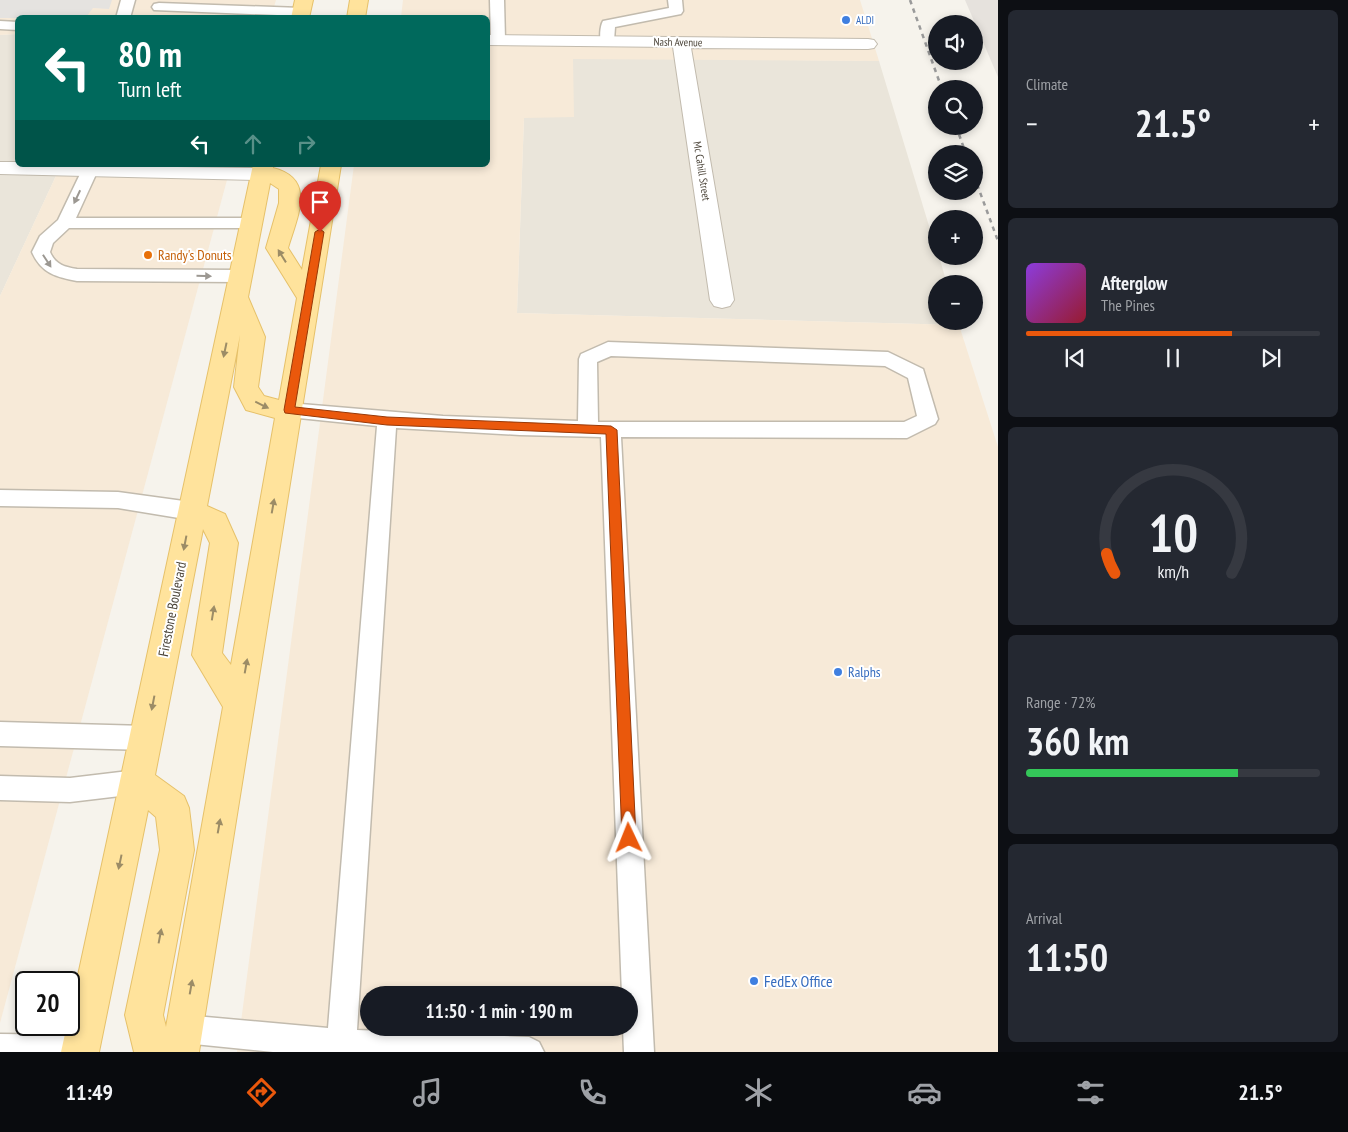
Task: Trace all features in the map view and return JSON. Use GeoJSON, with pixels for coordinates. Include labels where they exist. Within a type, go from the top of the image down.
{"type":"FeatureCollection","features":[{"type":"Feature","properties":{"kind":"main road"},"geometry":{"type":"LineString","coordinates":[[356,15],[359,0]]}},
{"type":"Feature","properties":{"kind":"main road"},"geometry":{"type":"LineString","coordinates":[[182,1041],[331,167]]}},
{"type":"Feature","properties":{"kind":"main road"},"geometry":{"type":"LineString","coordinates":[[262,169],[289,186],[290,203],[277,248],[308,297]]}},
{"type":"Feature","properties":{"kind":"main road","name":"Firestone Boulevard"},"geometry":{"type":"LineString","coordinates":[[80,1051],[262,169]]}},
{"type":"Feature","properties":{"kind":"main road"},"geometry":{"type":"LineString","coordinates":[[238,287],[253,336],[246,387],[255,403],[268,408],[289,410]]}},
{"type":"Feature","properties":{"kind":"main road"},"geometry":{"type":"LineString","coordinates":[[191,510],[215,522],[224,543],[207,655],[239,704]]}},
{"type":"Feature","properties":{"kind":"main road"},"geometry":{"type":"LineString","coordinates":[[137,782],[172,808],[177,850],[144,1015],[153,1052]]}},
{"type":"Feature","properties":{"kind":"street","name":"Nash Avenue"},"geometry":{"type":"LineString","coordinates":[[493,40],[868,44]]}},
{"type":"Feature","properties":{"kind":"street","name":"Mc Cahill Street"},"geometry":{"type":"LineString","coordinates":[[681,42],[722,300]]}},
{"type":"Feature","properties":{"kind":"street"},"geometry":{"type":"LineString","coordinates":[[0,168],[262,169]]}},
{"type":"Feature","properties":{"kind":"lane"},"geometry":{"type":"LineString","coordinates":[[124,15],[128,0]]}},
{"type":"Feature","properties":{"kind":"lane"},"geometry":{"type":"LineString","coordinates":[[493,40],[497,0]]}},
{"type":"Feature","properties":{"kind":"lane"},"geometry":{"type":"LineString","coordinates":[[607,41],[608,24],[676,11],[675,0]]}},
{"type":"Feature","properties":{"kind":"lane"},"geometry":{"type":"LineString","coordinates":[[159,7],[302,10]]}},
{"type":"Feature","properties":{"kind":"lane"},"geometry":{"type":"LineString","coordinates":[[0,25],[15,26]]}},
{"type":"Feature","properties":{"kind":"lane"},"geometry":{"type":"LineString","coordinates":[[77,168],[64,223],[46,240],[41,252],[44,260],[53,270],[77,275],[238,287]]}},
{"type":"Feature","properties":{"kind":"lane"},"geometry":{"type":"LineString","coordinates":[[64,223],[250,223]]}},
{"type":"Feature","properties":{"kind":"lane"},"geometry":{"type":"LineString","coordinates":[[289,410],[387,421],[600,430],[906,430],[928,419],[916,374],[888,359],[608,349],[588,359],[600,430],[639,1052]]}},
{"type":"Feature","properties":{"kind":"lane"},"geometry":{"type":"LineString","coordinates":[[342,1048],[387,421]]}},
{"type":"Feature","properties":{"kind":"lane"},"geometry":{"type":"LineString","coordinates":[[0,498],[118,500],[191,510]]}},
{"type":"Feature","properties":{"kind":"lane"},"geometry":{"type":"LineString","coordinates":[[0,734],[146,738]]}},
{"type":"Feature","properties":{"kind":"lane"},"geometry":{"type":"LineString","coordinates":[[0,788],[70,790],[137,782]]}},
{"type":"Feature","properties":{"kind":"lane"},"geometry":{"type":"LineString","coordinates":[[182,1041],[342,1048],[528,1052]]}},
{"type":"Feature","properties":{"kind":"lane"},"geometry":{"type":"LineString","coordinates":[[0,1048],[80,1051]]}},
{"type":"Feature","properties":{"kind":"shaded area"},"geometry":{"type":"Polygon","coordinates":[[[0,0],[276,0],[272,15],[15,15],[15,34],[0,35],[0,0]]]}},
{"type":"Feature","properties":{"kind":"shaded area"},"geometry":{"type":"Polygon","coordinates":[[[0,0],[112,0],[109,9],[93,8],[88,15],[15,15],[15,18],[0,18],[0,0]]]}},
{"type":"Feature","properties":{"kind":"shaded area"},"geometry":{"type":"Polygon","coordinates":[[[403,0],[860,0],[879,61],[573,59],[574,117],[524,118],[517,313],[928,324],[928,330],[961,330],[998,447],[998,1052],[237,1052],[354,167],[490,167],[490,15],[401,15],[403,0]]]}},
{"type":"Feature","properties":{"kind":"shaded area"},"geometry":{"type":"Polygon","coordinates":[[[965,0],[998,0],[998,77],[983,42],[983,15],[971,15],[965,0]]]}},
{"type":"Feature","properties":{"kind":"shaded area"},"geometry":{"type":"Polygon","coordinates":[[[15,34],[15,167],[60,167],[0,296],[0,35],[15,34]]]}},
{"type":"Feature","properties":{"kind":"shaded area"},"geometry":{"type":"Polygon","coordinates":[[[573,58],[879,61],[928,223],[928,265],[942,265],[944,275],[928,275],[928,324],[517,313],[524,118],[573,58]]]}},
{"type":"Feature","properties":{"kind":"shaded area"},"geometry":{"type":"Polygon","coordinates":[[[60,167],[230,167],[0,1023],[0,296],[60,167]]]}},
{"type":"Feature","properties":{"kind":"railway"},"geometry":{"type":"LineString","coordinates":[[910,0],[939,80]]}},
{"type":"Feature","properties":{"kind":"railway"},"geometry":{"type":"LineString","coordinates":[[959,135],[963,145]]}},
{"type":"Feature","properties":{"kind":"railway"},"geometry":{"type":"LineString","coordinates":[[983,200],[998,241]]}},
{"type":"Feature","properties":{"kind":"place","name":"ALDI"},"geometry":{"type":"Point","coordinates":[846,20]}},
{"type":"Feature","properties":{"kind":"place","name":"Randy's Donuts"},"geometry":{"type":"Point","coordinates":[148,255]}},
{"type":"Feature","properties":{"kind":"place","name":"Ralphs"},"geometry":{"type":"Point","coordinates":[838,672]}},
{"type":"Feature","properties":{"kind":"place","name":"FedEx Office"},"geometry":{"type":"Point","coordinates":[754,981]}},
{"type":"Feature","properties":{"kind":"route"},"geometry":{"type":"LineString","coordinates":[[320,232],[289,410],[387,421],[611,430],[629,838]]}}]}
